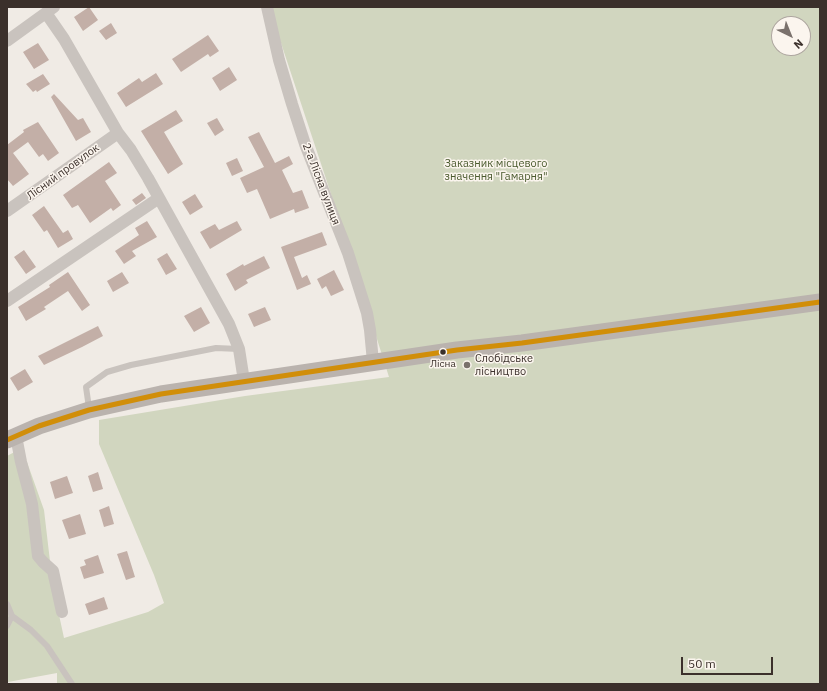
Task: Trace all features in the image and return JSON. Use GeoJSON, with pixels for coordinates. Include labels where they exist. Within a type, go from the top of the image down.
{"type":"FeatureCollection","features":[{"type":"Feature","properties":{"kind":"street","name":"2-а Лісна вулиця"},"geometry":{"type":"LineString","coordinates":[[267,7],[276,50],[292,104],[308,151],[348,253],[367,313],[373,362]]}},
{"type":"Feature","properties":{"kind":"street"},"geometry":{"type":"LineString","coordinates":[[7,41],[50,10],[64,39],[118,133],[131,150],[159,198],[229,324],[239,349],[244,381]]}},
{"type":"Feature","properties":{"kind":"street","name":"Лісний провулок"},"geometry":{"type":"LineString","coordinates":[[7,211],[118,133]]}},
{"type":"Feature","properties":{"kind":"street"},"geometry":{"type":"LineString","coordinates":[[7,301],[159,198]]}},
{"type":"Feature","properties":{"kind":"street"},"geometry":{"type":"LineString","coordinates":[[62,612],[53,571],[38,556],[32,504],[21,462],[12,438],[39,426],[90,410],[161,394],[457,350],[820,302]]}},
{"type":"Feature","properties":{"kind":"lane"},"geometry":{"type":"LineString","coordinates":[[90,410],[86,388],[107,372],[131,365],[216,348],[239,349]]}},
{"type":"Feature","properties":{"kind":"lane"},"geometry":{"type":"LineString","coordinates":[[7,604],[12,616],[40,637],[72,684]]}},
{"type":"Feature","properties":{"kind":"lane"},"geometry":{"type":"LineString","coordinates":[[7,626],[12,616]]}},
{"type":"Feature","properties":{"kind":"green space","name":"Заказник місцевого значення \"Гамарня\""},"geometry":{"type":"Polygon","coordinates":[[[264,7],[820,7],[820,684],[57,684],[57,673],[8,682],[7,456],[22,448],[44,510],[53,587],[64,638],[148,612],[164,603],[154,575],[99,444],[99,420],[245,396],[389,377],[281,43],[264,7]]]}},
{"type":"Feature","properties":{"kind":"building"},"geometry":{"type":"Polygon","coordinates":[[[89,7],[98,20],[83,31],[74,17],[89,7]]]}},
{"type":"Feature","properties":{"kind":"building"},"geometry":{"type":"Polygon","coordinates":[[[111,23],[117,33],[106,40],[99,31],[111,23]]]}},
{"type":"Feature","properties":{"kind":"building"},"geometry":{"type":"Polygon","coordinates":[[[208,35],[219,51],[210,57],[208,54],[181,72],[172,59],[208,35]]]}},
{"type":"Feature","properties":{"kind":"building"},"geometry":{"type":"Polygon","coordinates":[[[38,43],[49,60],[34,69],[23,52],[38,43]]]}},
{"type":"Feature","properties":{"kind":"building"},"geometry":{"type":"Polygon","coordinates":[[[229,67],[237,80],[220,91],[212,78],[229,67]]]}},
{"type":"Feature","properties":{"kind":"building"},"geometry":{"type":"Polygon","coordinates":[[[156,73],[163,84],[126,107],[117,93],[139,78],[142,82],[156,73]]]}},
{"type":"Feature","properties":{"kind":"building"},"geometry":{"type":"Polygon","coordinates":[[[43,74],[50,84],[37,92],[36,90],[33,92],[26,84],[43,74]]]}},
{"type":"Feature","properties":{"kind":"building"},"geometry":{"type":"Polygon","coordinates":[[[54,94],[78,120],[83,118],[91,132],[76,141],[51,97],[54,94]]]}},
{"type":"Feature","properties":{"kind":"building"},"geometry":{"type":"Polygon","coordinates":[[[176,110],[183,121],[164,132],[183,164],[168,174],[141,131],[176,110]]]}},
{"type":"Feature","properties":{"kind":"building"},"geometry":{"type":"Polygon","coordinates":[[[217,118],[224,130],[215,136],[207,123],[217,118]]]}},
{"type":"Feature","properties":{"kind":"building"},"geometry":{"type":"Polygon","coordinates":[[[38,122],[59,153],[48,161],[43,154],[39,157],[28,142],[13,153],[29,174],[13,186],[7,179],[7,145],[24,132],[23,130],[38,122]]]}},
{"type":"Feature","properties":{"kind":"building"},"geometry":{"type":"Polygon","coordinates":[[[259,132],[275,163],[289,156],[293,164],[282,170],[293,193],[302,190],[309,208],[295,213],[294,209],[270,219],[257,189],[247,193],[240,178],[264,167],[248,137],[259,132]]]}},
{"type":"Feature","properties":{"kind":"building"},"geometry":{"type":"Polygon","coordinates":[[[237,158],[243,171],[232,176],[226,163],[237,158]]]}},
{"type":"Feature","properties":{"kind":"building"},"geometry":{"type":"Polygon","coordinates":[[[109,162],[117,173],[105,181],[121,205],[113,211],[111,208],[90,223],[78,205],[72,208],[63,195],[109,162]]]}},
{"type":"Feature","properties":{"kind":"building"},"geometry":{"type":"Polygon","coordinates":[[[142,193],[146,198],[136,205],[132,200],[142,193]]]}},
{"type":"Feature","properties":{"kind":"building"},"geometry":{"type":"Polygon","coordinates":[[[195,194],[203,207],[190,215],[182,202],[195,194]]]}},
{"type":"Feature","properties":{"kind":"building"},"geometry":{"type":"Polygon","coordinates":[[[44,206],[63,233],[68,230],[73,239],[58,248],[47,230],[44,232],[32,215],[44,206]]]}},
{"type":"Feature","properties":{"kind":"building"},"geometry":{"type":"Polygon","coordinates":[[[147,221],[157,237],[132,251],[136,256],[124,264],[115,251],[139,235],[135,228],[147,221]]]}},
{"type":"Feature","properties":{"kind":"building"},"geometry":{"type":"Polygon","coordinates":[[[237,221],[242,230],[210,249],[200,232],[215,224],[219,230],[237,221]]]}},
{"type":"Feature","properties":{"kind":"building"},"geometry":{"type":"Polygon","coordinates":[[[322,232],[327,245],[294,257],[302,278],[307,275],[311,284],[297,290],[281,247],[322,232]]]}},
{"type":"Feature","properties":{"kind":"building"},"geometry":{"type":"Polygon","coordinates":[[[24,250],[36,267],[26,274],[14,257],[24,250]]]}},
{"type":"Feature","properties":{"kind":"building"},"geometry":{"type":"Polygon","coordinates":[[[167,253],[177,269],[166,275],[157,259],[167,253]]]}},
{"type":"Feature","properties":{"kind":"building"},"geometry":{"type":"Polygon","coordinates":[[[264,256],[270,268],[246,280],[248,283],[235,291],[226,274],[243,264],[244,266],[264,256]]]}},
{"type":"Feature","properties":{"kind":"building"},"geometry":{"type":"Polygon","coordinates":[[[334,270],[344,290],[331,296],[326,286],[322,289],[317,279],[334,270]]]}},
{"type":"Feature","properties":{"kind":"building"},"geometry":{"type":"Polygon","coordinates":[[[68,272],[90,305],[82,311],[68,291],[44,307],[46,309],[26,321],[18,307],[50,287],[49,285],[68,272]]]}},
{"type":"Feature","properties":{"kind":"building"},"geometry":{"type":"Polygon","coordinates":[[[122,272],[129,283],[113,292],[107,281],[122,272]]]}},
{"type":"Feature","properties":{"kind":"building"},"geometry":{"type":"Polygon","coordinates":[[[201,307],[210,323],[194,332],[184,316],[201,307]]]}},
{"type":"Feature","properties":{"kind":"building"},"geometry":{"type":"Polygon","coordinates":[[[265,307],[271,320],[254,327],[248,314],[265,307]]]}},
{"type":"Feature","properties":{"kind":"building"},"geometry":{"type":"Polygon","coordinates":[[[98,326],[103,336],[82,347],[44,365],[38,356],[98,326]]]}},
{"type":"Feature","properties":{"kind":"building"},"geometry":{"type":"Polygon","coordinates":[[[25,369],[33,382],[18,391],[10,378],[25,369]]]}},
{"type":"Feature","properties":{"kind":"building"},"geometry":{"type":"Polygon","coordinates":[[[98,472],[103,489],[93,492],[88,476],[98,472]]]}},
{"type":"Feature","properties":{"kind":"building"},"geometry":{"type":"Polygon","coordinates":[[[67,476],[73,493],[55,499],[50,482],[67,476]]]}},
{"type":"Feature","properties":{"kind":"building"},"geometry":{"type":"Polygon","coordinates":[[[109,506],[114,524],[104,527],[99,510],[109,506]]]}},
{"type":"Feature","properties":{"kind":"building"},"geometry":{"type":"Polygon","coordinates":[[[80,514],[86,534],[69,539],[62,520],[80,514]]]}},
{"type":"Feature","properties":{"kind":"building"},"geometry":{"type":"Polygon","coordinates":[[[127,551],[135,577],[126,580],[117,554],[127,551]]]}},
{"type":"Feature","properties":{"kind":"building"},"geometry":{"type":"Polygon","coordinates":[[[98,555],[104,573],[84,579],[80,567],[86,565],[84,560],[98,555]]]}},
{"type":"Feature","properties":{"kind":"building"},"geometry":{"type":"Polygon","coordinates":[[[104,597],[108,609],[89,615],[85,604],[104,597]]]}},
{"type":"Feature","properties":{"kind":"transit line"},"geometry":{"type":"LineString","coordinates":[[7,440],[39,426],[89,410],[161,394],[457,350],[522,343],[820,302]]}},
{"type":"Feature","properties":{"kind":"place","name":"Лісна"},"geometry":{"type":"Point","coordinates":[443,352]}},
{"type":"Feature","properties":{"kind":"place","name":"Слобідське лісництво"},"geometry":{"type":"Point","coordinates":[467,365]}}]}
